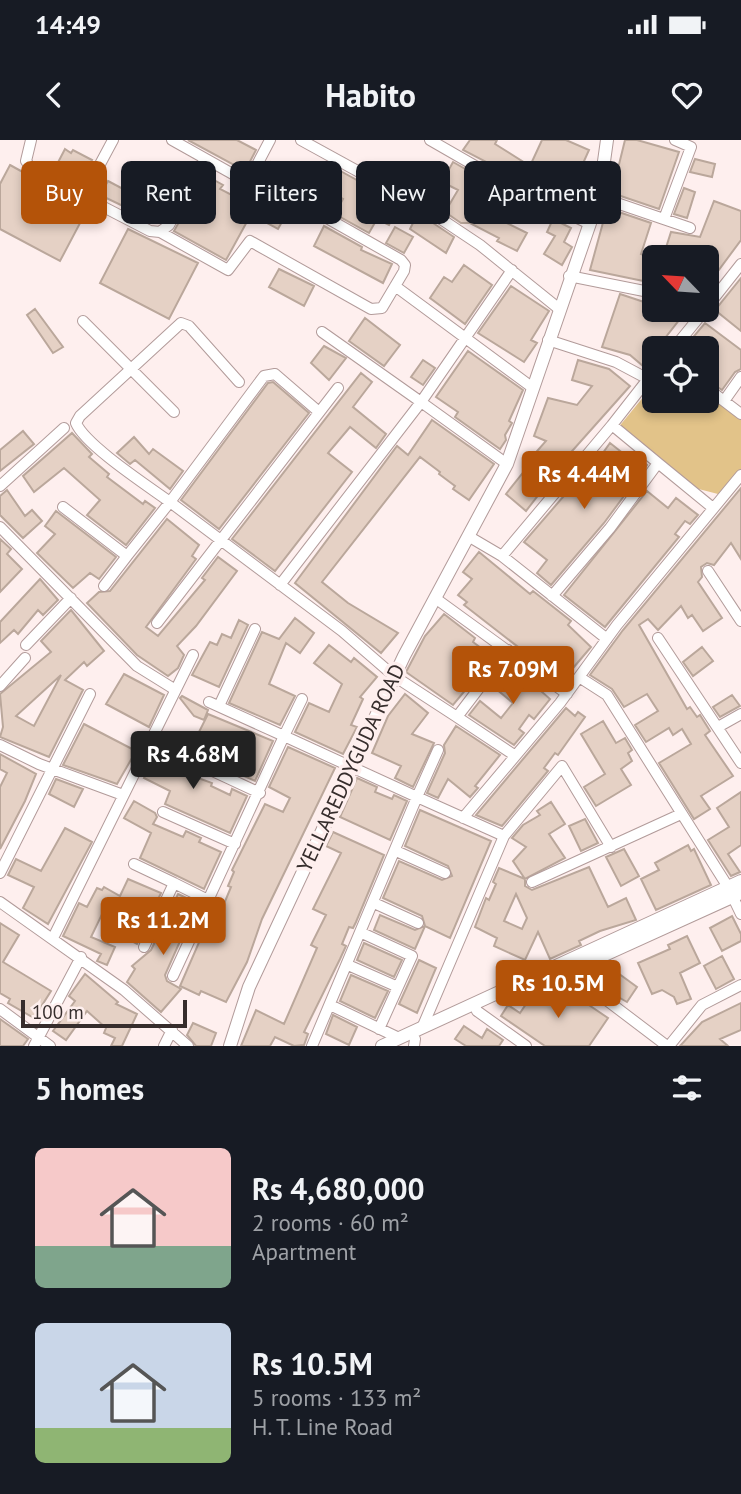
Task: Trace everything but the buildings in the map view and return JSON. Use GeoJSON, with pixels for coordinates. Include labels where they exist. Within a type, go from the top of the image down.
{"type":"FeatureCollection","features":[{"type":"Feature","properties":{"kind":"street"},"geometry":{"type":"LineString","coordinates":[[26,161],[31,140]]}},
{"type":"Feature","properties":{"kind":"street"},"geometry":{"type":"LineString","coordinates":[[102,161],[113,140]]}},
{"type":"Feature","properties":{"kind":"street"},"geometry":{"type":"LineString","coordinates":[[172,140],[230,173]]}},
{"type":"Feature","properties":{"kind":"street"},"geometry":{"type":"LineString","coordinates":[[259,161],[270,140]]}},
{"type":"Feature","properties":{"kind":"street"},"geometry":{"type":"LineString","coordinates":[[301,140],[423,207],[512,270],[558,308]]}},
{"type":"Feature","properties":{"kind":"street"},"geometry":{"type":"LineString","coordinates":[[430,140],[467,161]]}},
{"type":"Feature","properties":{"kind":"street","name":"YELLAREDDYGUDA ROAD"},"geometry":{"type":"LineString","coordinates":[[604,161],[607,140]]}},
{"type":"Feature","properties":{"kind":"street"},"geometry":{"type":"LineString","coordinates":[[664,219],[691,147],[675,140]]}},
{"type":"Feature","properties":{"kind":"street"},"geometry":{"type":"LineString","coordinates":[[160,232],[169,225],[205,159]]}},
{"type":"Feature","properties":{"kind":"street"},"geometry":{"type":"LineString","coordinates":[[621,204],[690,228]]}},
{"type":"Feature","properties":{"kind":"street"},"geometry":{"type":"LineString","coordinates":[[107,209],[150,231],[160,232],[228,270],[250,241],[376,311],[395,286],[405,265],[401,260],[337,224]]}},
{"type":"Feature","properties":{"kind":"street","name":"YELLAREDDYGUDA ROAD"},"geometry":{"type":"LineString","coordinates":[[230,1046],[250,987],[394,676],[507,464],[569,276],[590,224]]}},
{"type":"Feature","properties":{"kind":"street"},"geometry":{"type":"LineString","coordinates":[[719,293],[739,269]]}},
{"type":"Feature","properties":{"kind":"street"},"geometry":{"type":"LineString","coordinates":[[280,585],[421,402],[512,270]]}},
{"type":"Feature","properties":{"kind":"street"},"geometry":{"type":"LineString","coordinates":[[569,276],[642,291]]}},
{"type":"Feature","properties":{"kind":"street"},"geometry":{"type":"LineString","coordinates":[[395,286],[533,388]]}},
{"type":"Feature","properties":{"kind":"street"},"geometry":{"type":"LineString","coordinates":[[83,321],[174,412]]}},
{"type":"Feature","properties":{"kind":"street"},"geometry":{"type":"LineString","coordinates":[[684,336],[695,322]]}},
{"type":"Feature","properties":{"kind":"street"},"geometry":{"type":"LineString","coordinates":[[239,382],[185,323],[180,323],[80,416],[76,423],[79,430],[104,453],[342,631],[394,676],[514,755]]}},
{"type":"Feature","properties":{"kind":"street"},"geometry":{"type":"LineString","coordinates":[[322,332],[507,464]]}},
{"type":"Feature","properties":{"kind":"street"},"geometry":{"type":"LineString","coordinates":[[548,340],[642,372]]}},
{"type":"Feature","properties":{"kind":"street"},"geometry":{"type":"LineString","coordinates":[[104,586],[264,376],[275,374],[319,412]]}},
{"type":"Feature","properties":{"kind":"street"},"geometry":{"type":"LineString","coordinates":[[724,401],[741,377]]}},
{"type":"Feature","properties":{"kind":"street"},"geometry":{"type":"LineString","coordinates":[[502,556],[642,387]]}},
{"type":"Feature","properties":{"kind":"street"},"geometry":{"type":"LineString","coordinates":[[157,623],[338,388]]}},
{"type":"Feature","properties":{"kind":"street"},"geometry":{"type":"LineString","coordinates":[[719,397],[741,414]]}},
{"type":"Feature","properties":{"kind":"street"},"geometry":{"type":"LineString","coordinates":[[612,425],[713,508]]}},
{"type":"Feature","properties":{"kind":"street"},"geometry":{"type":"LineString","coordinates":[[0,486],[64,428]]}},
{"type":"Feature","properties":{"kind":"street"},"geometry":{"type":"LineString","coordinates":[[552,596],[610,528],[658,463]]}},
{"type":"Feature","properties":{"kind":"street"},"geometry":{"type":"LineString","coordinates":[[463,817],[567,694],[607,639],[741,475]]}},
{"type":"Feature","properties":{"kind":"street"},"geometry":{"type":"LineString","coordinates":[[63,507],[127,556]]}},
{"type":"Feature","properties":{"kind":"street"},"geometry":{"type":"LineString","coordinates":[[0,527],[137,666],[174,689]]}},
{"type":"Feature","properties":{"kind":"street"},"geometry":{"type":"LineString","coordinates":[[468,536],[502,556],[607,639]]}},
{"type":"Feature","properties":{"kind":"street"},"geometry":{"type":"LineString","coordinates":[[708,571],[741,621]]}},
{"type":"Feature","properties":{"kind":"street"},"geometry":{"type":"LineString","coordinates":[[26,645],[71,598]]}},
{"type":"Feature","properties":{"kind":"street"},"geometry":{"type":"LineString","coordinates":[[435,598],[567,694]]}},
{"type":"Feature","properties":{"kind":"street"},"geometry":{"type":"LineString","coordinates":[[255,629],[214,704],[504,836]]}},
{"type":"Feature","properties":{"kind":"street"},"geometry":{"type":"LineString","coordinates":[[658,638],[741,762]]}},
{"type":"Feature","properties":{"kind":"street"},"geometry":{"type":"LineString","coordinates":[[457,717],[508,650]]}},
{"type":"Feature","properties":{"kind":"street"},"geometry":{"type":"LineString","coordinates":[[53,938],[193,655]]}},
{"type":"Feature","properties":{"kind":"street"},"geometry":{"type":"LineString","coordinates":[[0,686],[25,658]]}},
{"type":"Feature","properties":{"kind":"street"},"geometry":{"type":"LineString","coordinates":[[579,677],[607,695],[681,814],[734,892],[741,914]]}},
{"type":"Feature","properties":{"kind":"street"},"geometry":{"type":"LineString","coordinates":[[0,873],[90,694]]}},
{"type":"Feature","properties":{"kind":"street"},"geometry":{"type":"LineString","coordinates":[[173,976],[302,699]]}},
{"type":"Feature","properties":{"kind":"street"},"geometry":{"type":"LineString","coordinates":[[718,727],[741,714]]}},
{"type":"Feature","properties":{"kind":"street"},"geometry":{"type":"LineString","coordinates":[[0,745],[123,795]]}},
{"type":"Feature","properties":{"kind":"street"},"geometry":{"type":"LineString","coordinates":[[312,1046],[438,750]]}},
{"type":"Feature","properties":{"kind":"street"},"geometry":{"type":"LineString","coordinates":[[188,760],[260,793]]}},
{"type":"Feature","properties":{"kind":"street"},"geometry":{"type":"LineString","coordinates":[[417,1038],[504,836],[562,765],[611,847]]}},
{"type":"Feature","properties":{"kind":"street"},"geometry":{"type":"LineString","coordinates":[[163,812],[236,844]]}},
{"type":"Feature","properties":{"kind":"street"},"geometry":{"type":"LineString","coordinates":[[532,882],[681,814]]}},
{"type":"Feature","properties":{"kind":"street"},"geometry":{"type":"LineString","coordinates":[[396,851],[445,873]]}},
{"type":"Feature","properties":{"kind":"street"},"geometry":{"type":"LineString","coordinates":[[134,864],[208,900]]}},
{"type":"Feature","properties":{"kind":"street"},"geometry":{"type":"LineString","coordinates":[[382,1046],[417,1038],[476,1007],[734,892],[741,881]]}},
{"type":"Feature","properties":{"kind":"street"},"geometry":{"type":"LineString","coordinates":[[144,947],[174,883]]}},
{"type":"Feature","properties":{"kind":"street"},"geometry":{"type":"LineString","coordinates":[[0,902],[81,957],[188,1046]]}},
{"type":"Feature","properties":{"kind":"street"},"geometry":{"type":"LineString","coordinates":[[374,904],[418,923]]}},
{"type":"Feature","properties":{"kind":"street"},"geometry":{"type":"LineString","coordinates":[[362,933],[412,956],[379,1029]]}},
{"type":"Feature","properties":{"kind":"street"},"geometry":{"type":"LineString","coordinates":[[36,1041],[81,957]]}},
{"type":"Feature","properties":{"kind":"street"},"geometry":{"type":"LineString","coordinates":[[348,965],[398,987]]}},
{"type":"Feature","properties":{"kind":"street"},"geometry":{"type":"LineString","coordinates":[[561,970],[668,1046],[702,1005],[741,985]]}},
{"type":"Feature","properties":{"kind":"street"},"geometry":{"type":"LineString","coordinates":[[330,1005],[400,1042]]}},
{"type":"Feature","properties":{"kind":"street"},"geometry":{"type":"LineString","coordinates":[[476,1007],[526,1046]]}},
{"type":"Feature","properties":{"kind":"street"},"geometry":{"type":"LineString","coordinates":[[0,1009],[36,1041],[50,1046]]}},
{"type":"Feature","properties":{"kind":"street"},"geometry":{"type":"LineString","coordinates":[[163,1046],[172,1030]]}},
{"type":"Feature","properties":{"kind":"shaded area"},"geometry":{"type":"Polygon","coordinates":[[[642,399],[642,413],[719,413],[719,403],[741,418],[741,471],[718,494],[687,486],[617,429],[642,399]]]}}]}
